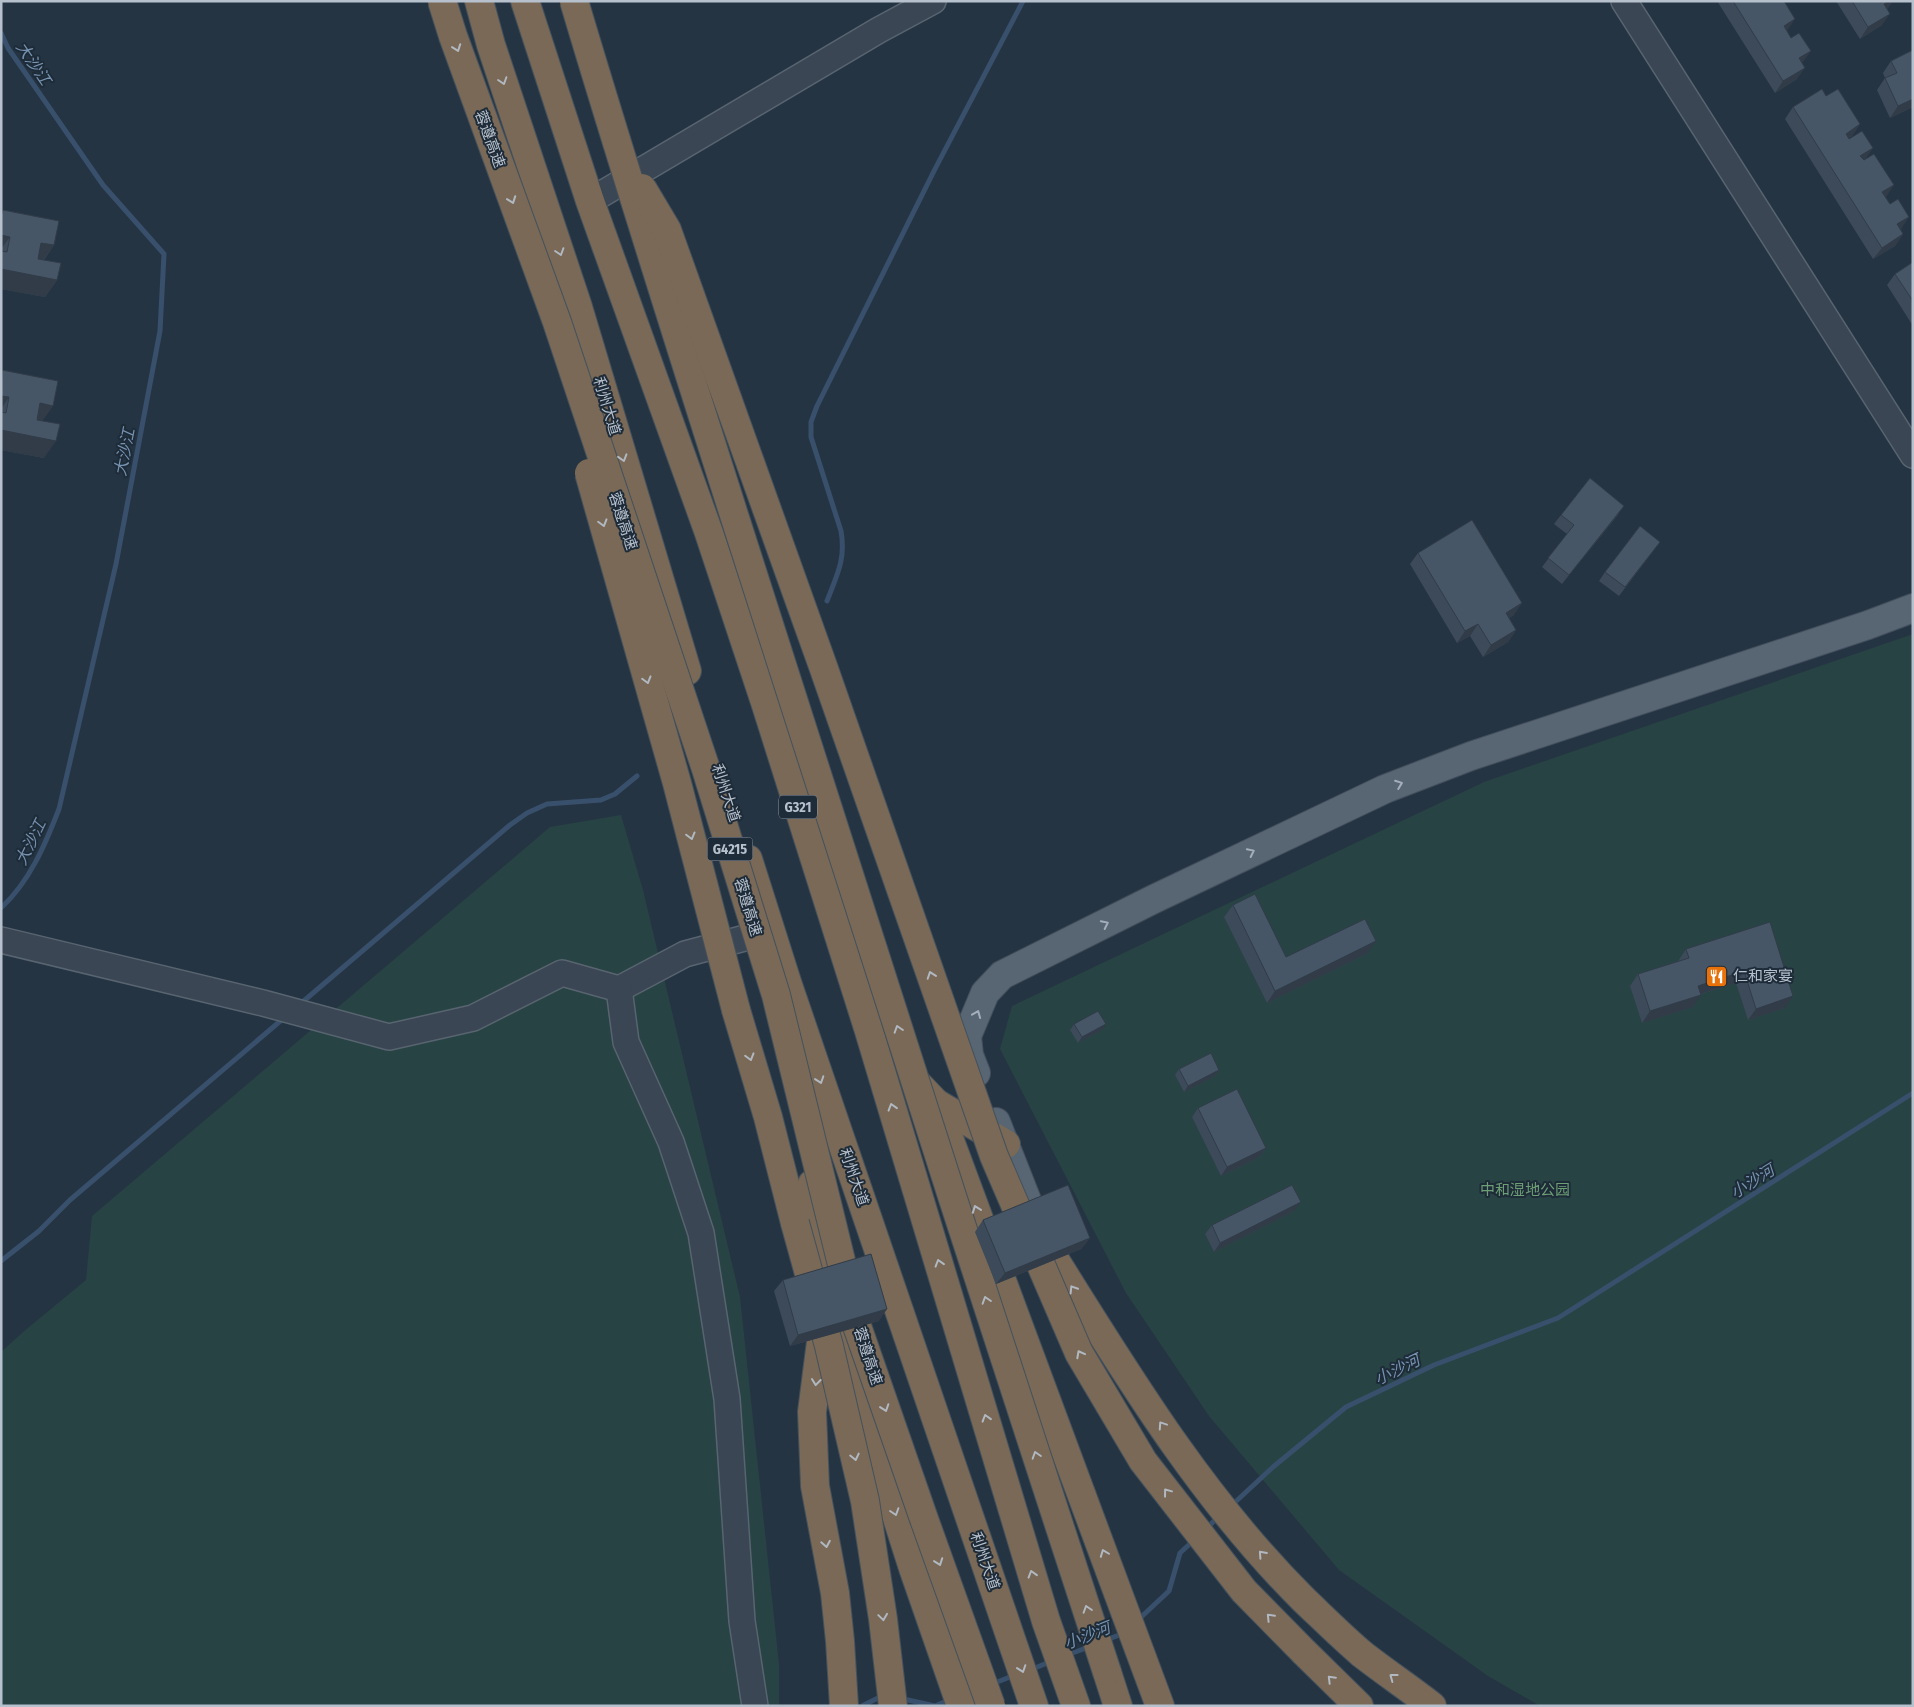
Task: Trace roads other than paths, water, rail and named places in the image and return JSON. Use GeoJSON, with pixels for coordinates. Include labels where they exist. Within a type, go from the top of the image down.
{"type":"FeatureCollection","features":[{"type":"Feature","properties":{"kind":"highway","name":"蓉遵高速"},"geometry":{"type":"LineString","coordinates":[[442,1],[452,36],[557,322],[703,760],[776,995],[857,1326],[991,1706]]}},
{"type":"Feature","properties":{"kind":"highway","name":"利州大道"},"geometry":{"type":"LineString","coordinates":[[479,1],[491,45],[578,307],[692,691],[787,982],[1033,1704]]}},
{"type":"Feature","properties":{"kind":"highway","name":"G321"},"geometry":{"type":"LineString","coordinates":[[525,1],[590,201],[709,533],[768,712],[869,1031],[1046,1621],[1072,1696]]}},
{"type":"Feature","properties":{"kind":"highway"},"geometry":{"type":"LineString","coordinates":[[574,1],[618,146],[905,1051],[1118,1706]]}},
{"type":"Feature","properties":{"kind":"highway"},"geometry":{"type":"LineString","coordinates":[[618,146],[667,230],[824,669],[994,1156],[1078,1352],[1143,1461],[1244,1590],[1358,1706]]}},
{"type":"Feature","properties":{"kind":"highway"},"geometry":{"type":"LineString","coordinates":[[557,322],[585,460],[677,784],[736,1010],[768,1117],[829,1346],[865,1501],[883,1619],[893,1706]]}},
{"type":"Feature","properties":{"kind":"highway"},"geometry":{"type":"LineString","coordinates":[[787,982],[827,1299],[912,1568],[960,1706]]}},
{"type":"Feature","properties":{"kind":"highway"},"geometry":{"type":"LineString","coordinates":[[869,1031],[936,1103],[1006,1144]]}},
{"type":"Feature","properties":{"kind":"highway"},"geometry":{"type":"LineString","coordinates":[[936,1103],[1160,1706]]}},
{"type":"Feature","properties":{"kind":"highway"},"geometry":{"type":"LineString","coordinates":[[1042,1239],[1115,1356],[1199,1479],[1242,1532],[1303,1599],[1361,1652],[1432,1706]]}},
{"type":"Feature","properties":{"kind":"highway"},"geometry":{"type":"LineString","coordinates":[[827,1299],[812,1412],[815,1486],[835,1593],[844,1696]]}},
{"type":"Feature","properties":{"kind":"main road"},"geometry":{"type":"LineString","coordinates":[[1042,1239],[1006,1144],[969,1055],[967,1036],[985,993],[1002,975],[1172,891],[1385,790],[1472,756],[1868,625],[1913,608]]}},
{"type":"Feature","properties":{"kind":"street"},"geometry":{"type":"LineString","coordinates":[[590,201],[880,30],[933,1]]}},
{"type":"Feature","properties":{"kind":"street"},"geometry":{"type":"LineString","coordinates":[[1624,1],[1913,454]]}},
{"type":"Feature","properties":{"kind":"street"},"geometry":{"type":"LineString","coordinates":[[1,940],[263,1003],[389,1037],[473,1018],[562,973],[619,989],[685,954],[771,932]]}},
{"type":"Feature","properties":{"kind":"street"},"geometry":{"type":"LineString","coordinates":[[619,989],[626,1042],[671,1142],[701,1233],[727,1399],[742,1621],[755,1706]]}},
{"type":"Feature","properties":{"kind":"waterway"},"geometry":{"type":"LineString","coordinates":[[827,601],[840,567],[842,541],[841,531],[811,437],[811,422],[817,406],[935,169],[1023,1]]}},
{"type":"Feature","properties":{"kind":"waterway","name":"大沙江"},"geometry":{"type":"LineString","coordinates":[[1,33],[8,48],[103,185],[164,254],[160,331],[116,564],[59,809],[36,862],[20,886],[1,908]]}},
{"type":"Feature","properties":{"kind":"waterway"},"geometry":{"type":"LineString","coordinates":[[299,1005],[510,825],[527,813],[547,804],[601,800],[615,794],[637,776]]}},
{"type":"Feature","properties":{"kind":"waterway"},"geometry":{"type":"LineString","coordinates":[[1,1261],[39,1231],[70,1200],[285,1017]]}},
{"type":"Feature","properties":{"kind":"waterway","name":"小沙河"},"geometry":{"type":"LineString","coordinates":[[1231,1506],[1273,1467],[1346,1407],[1434,1365],[1558,1318],[1913,1093]]}},
{"type":"Feature","properties":{"kind":"waterway","name":"小沙河"},"geometry":{"type":"LineString","coordinates":[[1206,1529],[1219,1516]]}},
{"type":"Feature","properties":{"kind":"waterway","name":"小沙河"},"geometry":{"type":"LineString","coordinates":[[1138,1620],[1169,1591],[1180,1553],[1194,1540]]}},
{"type":"Feature","properties":{"kind":"waterway","name":"小沙河"},"geometry":{"type":"LineString","coordinates":[[1104,1641],[1124,1633]]}},
{"type":"Feature","properties":{"kind":"waterway","name":"小沙河"},"geometry":{"type":"LineString","coordinates":[[1067,1655],[1089,1647]]}},
{"type":"Feature","properties":{"kind":"waterway","name":"小沙河"},"geometry":{"type":"LineString","coordinates":[[1030,1670],[1052,1661]]}},
{"type":"Feature","properties":{"kind":"waterway","name":"小沙河"},"geometry":{"type":"LineString","coordinates":[[992,1684],[1015,1675]]}},
{"type":"Feature","properties":{"kind":"waterway","name":"小沙河"},"geometry":{"type":"LineString","coordinates":[[862,1706],[884,1695]]}},
{"type":"Feature","properties":{"kind":"waterway","name":"小沙河"},"geometry":{"type":"LineString","coordinates":[[899,1698],[935,1706],[949,1700]]}},
{"type":"Feature","properties":{"kind":"place","name":"仁和家宴"},"geometry":{"type":"Point","coordinates":[1717,976]}},
{"type":"Feature","properties":{"kind":"park label","name":"中和湿地公园"},"geometry":{"type":"Point","coordinates":[1525,1190]}}]}
